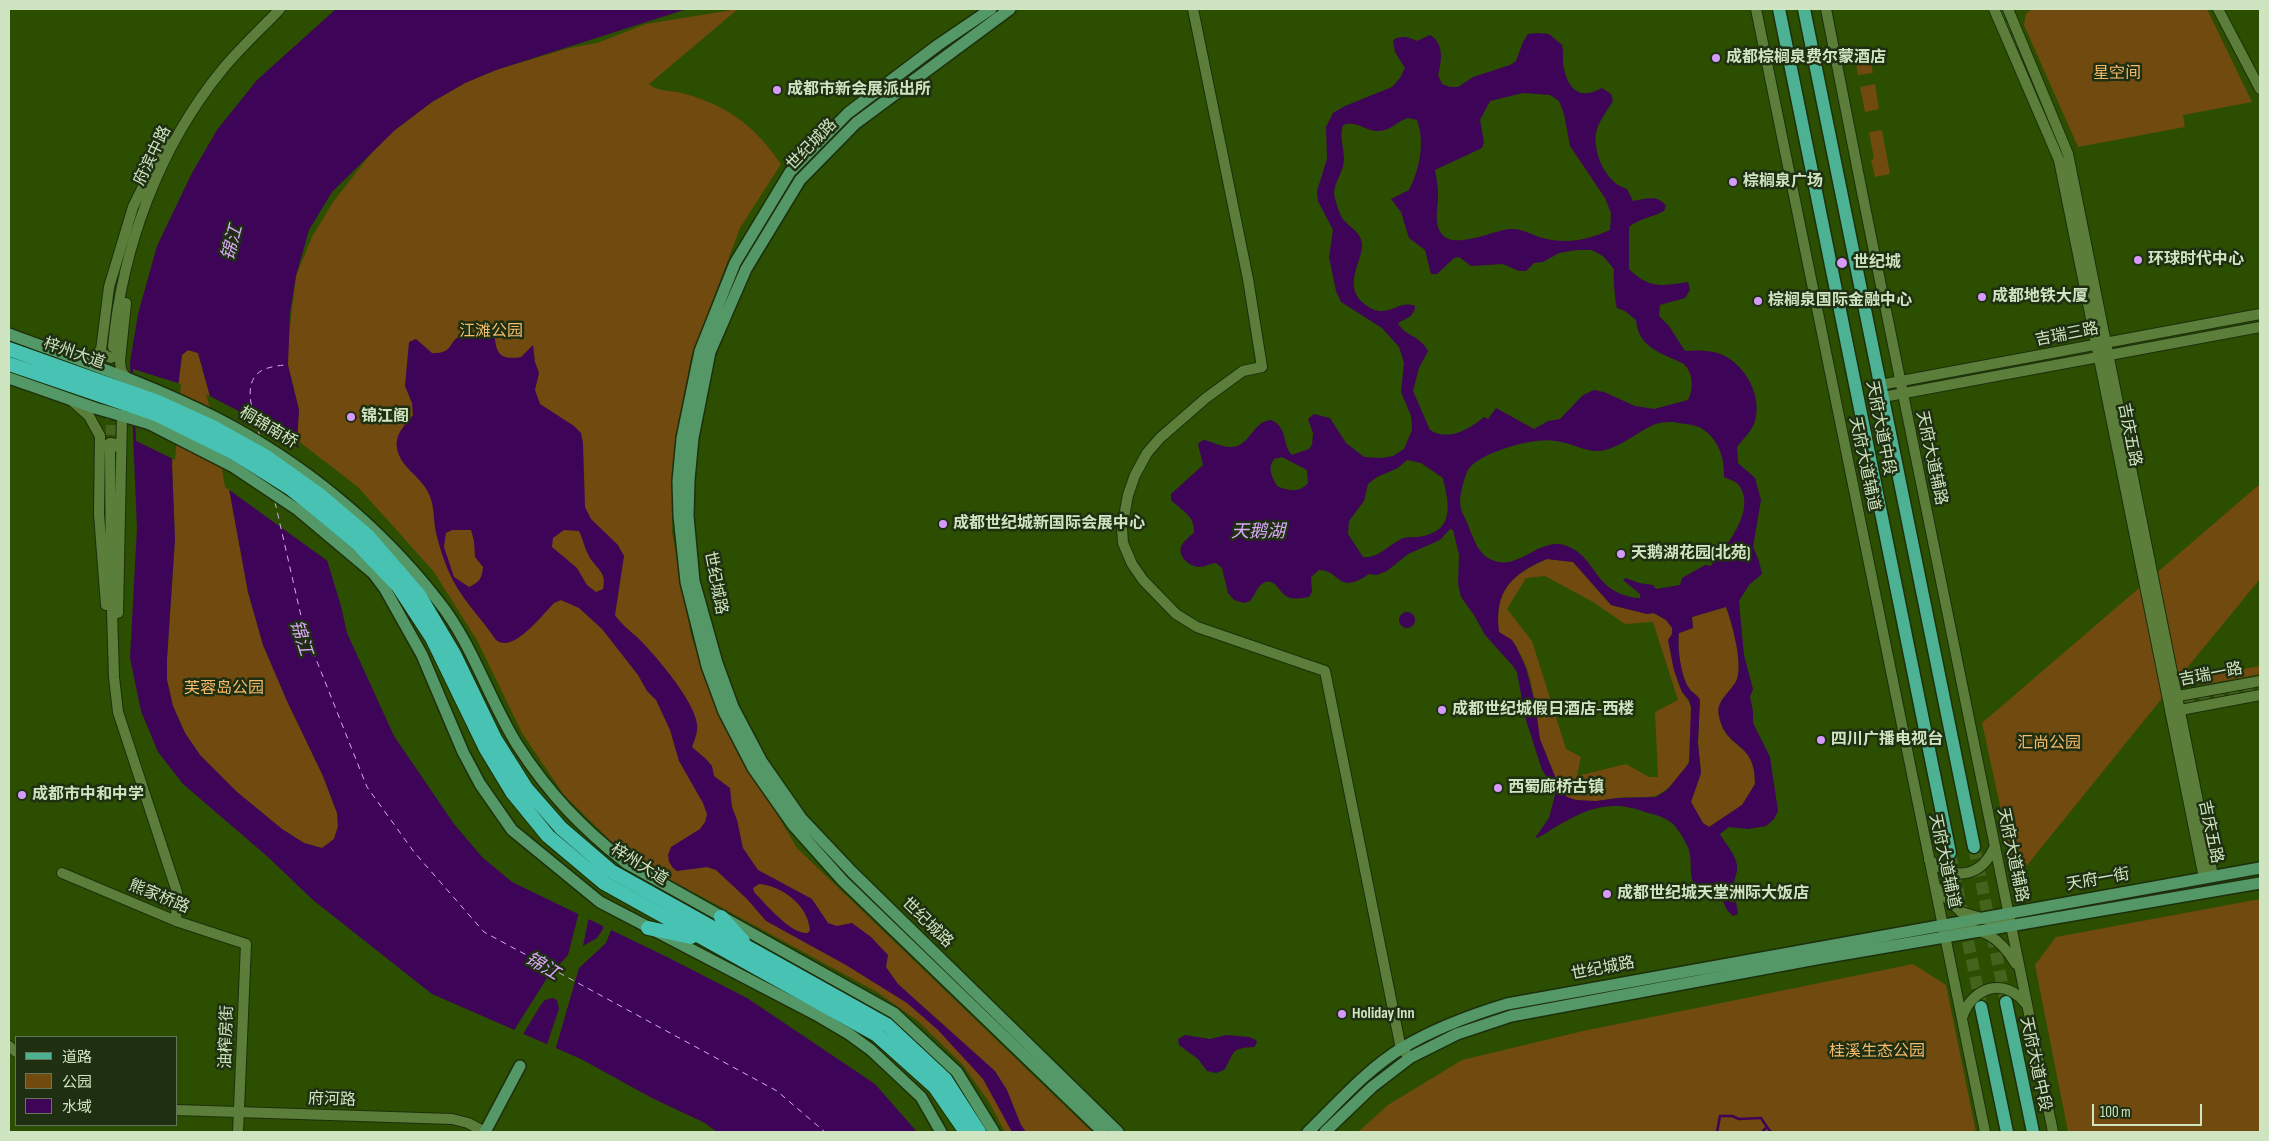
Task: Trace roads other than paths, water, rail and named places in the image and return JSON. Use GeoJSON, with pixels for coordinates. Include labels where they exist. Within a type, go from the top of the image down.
{"type":"FeatureCollection","features":[{"type":"Feature","properties":{"kind":"highway","name":"梓州大道"},"geometry":{"type":"LineString","coordinates":[[9,349],[127,397]]}},
{"type":"Feature","properties":{"kind":"highway","name":"梓州大道"},"geometry":{"type":"LineString","coordinates":[[9,364],[127,397]]}},
{"type":"Feature","properties":{"kind":"highway"},"geometry":{"type":"LineString","coordinates":[[127,397],[236,454],[290,488],[363,541]]}},
{"type":"Feature","properties":{"kind":"highway","name":"梓州大道"},"geometry":{"type":"LineString","coordinates":[[363,541],[398,586],[432,638],[486,749],[512,792],[548,836],[604,883],[877,1035],[935,1088],[966,1132]]}},
{"type":"Feature","properties":{"kind":"highway","name":"梓州大道"},"geometry":{"type":"LineString","coordinates":[[363,541],[402,573],[419,595],[454,654],[495,739],[526,788],[561,828],[611,871],[751,951],[887,1025],[945,1078],[979,1132]]}},
{"type":"Feature","properties":{"kind":"highway"},"geometry":{"type":"LineString","coordinates":[[720,917],[751,951]]}},
{"type":"Feature","properties":{"kind":"highway"},"geometry":{"type":"LineString","coordinates":[[648,928],[706,940]]}},
{"type":"Feature","properties":{"kind":"main road","name":"世纪城路"},"geometry":{"type":"LineString","coordinates":[[991,9],[938,45],[848,113],[790,172],[734,263],[700,350],[682,438],[678,480],[679,516],[686,582],[707,666],[724,712],[753,768],[793,824],[843,881],[1103,1132]]}},
{"type":"Feature","properties":{"kind":"main road","name":"世纪城路"},"geometry":{"type":"LineString","coordinates":[[1010,9],[856,123],[800,180],[746,269],[710,352],[693,438],[688,516],[694,581],[717,662],[733,706],[762,762],[801,818],[852,872],[1118,1132]]}},
{"type":"Feature","properties":{"kind":"main road","name":"天府大道中段"},"geometry":{"type":"LineString","coordinates":[[1779,9],[1950,853]]}},
{"type":"Feature","properties":{"kind":"main road","name":"天府大道中段"},"geometry":{"type":"LineString","coordinates":[[1804,9],[1974,847]]}},
{"type":"Feature","properties":{"kind":"main road"},"geometry":{"type":"LineString","coordinates":[[9,334],[75,359],[127,397]]}},
{"type":"Feature","properties":{"kind":"main road"},"geometry":{"type":"LineString","coordinates":[[9,378],[71,399],[127,397]]}},
{"type":"Feature","properties":{"kind":"main road","name":"桐锦南桥"},"geometry":{"type":"LineString","coordinates":[[127,397],[216,418],[269,449],[305,473],[363,541]]}},
{"type":"Feature","properties":{"kind":"main road"},"geometry":{"type":"LineString","coordinates":[[363,541],[373,573],[386,589],[422,655]]}},
{"type":"Feature","properties":{"kind":"main road"},"geometry":{"type":"LineString","coordinates":[[363,541],[439,602],[456,628],[518,745],[557,801],[593,837],[626,863],[894,1013],[957,1072],[994,1132]]}},
{"type":"Feature","properties":{"kind":"main road"},"geometry":{"type":"LineString","coordinates":[[398,586],[422,655],[463,752],[480,784],[512,830],[600,902],[815,1014],[849,1034],[871,1050],[921,1097],[941,1132]]}},
{"type":"Feature","properties":{"kind":"main road","name":"天府一街"},"geometry":{"type":"LineString","coordinates":[[1942,925],[2260,868]]}},
{"type":"Feature","properties":{"kind":"main road","name":"天府一街"},"geometry":{"type":"LineString","coordinates":[[1945,937],[2260,882]]}},
{"type":"Feature","properties":{"kind":"main road","name":"世纪城路"},"geometry":{"type":"LineString","coordinates":[[1308,1132],[1364,1077],[1401,1049],[1463,1018],[1507,1004],[1942,925]]}},
{"type":"Feature","properties":{"kind":"main road","name":"世纪城路"},"geometry":{"type":"LineString","coordinates":[[1325,1132],[1372,1087],[1411,1057],[1457,1034],[1511,1016],[1945,937]]}},
{"type":"Feature","properties":{"kind":"main road","name":"天府大道中段"},"geometry":{"type":"LineString","coordinates":[[2006,1002],[2032,1132]]}},
{"type":"Feature","properties":{"kind":"main road"},"geometry":{"type":"LineString","coordinates":[[1981,1007],[2006,1132]]}},
{"type":"Feature","properties":{"kind":"main road"},"geometry":{"type":"LineString","coordinates":[[485,1132],[520,1066]]}},
{"type":"Feature","properties":{"kind":"street","name":"府滨中路"},"geometry":{"type":"LineString","coordinates":[[110,449],[127,397],[117,349],[116,322],[130,252],[158,176],[182,129],[222,70],[280,9]]}},
{"type":"Feature","properties":{"kind":"street"},"geometry":{"type":"LineString","coordinates":[[1193,9],[1248,279],[1262,367],[1243,371],[1206,398],[1160,438],[1147,453],[1135,475],[1128,495],[1122,528],[1123,542],[1132,564],[1143,580],[1176,614],[1197,627],[1325,671],[1401,1049],[1411,1057]]}},
{"type":"Feature","properties":{"kind":"street","name":"天府大道辅道"},"geometry":{"type":"LineString","coordinates":[[1756,9],[1945,937]]}},
{"type":"Feature","properties":{"kind":"street","name":"天府大道辅路"},"geometry":{"type":"LineString","coordinates":[[1826,9],[2011,926]]}},
{"type":"Feature","properties":{"kind":"street","name":"吉庆五路"},"geometry":{"type":"LineString","coordinates":[[1994,9],[2056,150],[2101,344]]}},
{"type":"Feature","properties":{"kind":"street","name":"吉庆五路"},"geometry":{"type":"LineString","coordinates":[[2008,9],[2068,154],[2103,357],[2208,877]]}},
{"type":"Feature","properties":{"kind":"street"},"geometry":{"type":"LineString","coordinates":[[2218,9],[2260,89]]}},
{"type":"Feature","properties":{"kind":"street"},"geometry":{"type":"LineString","coordinates":[[75,359],[93,357],[100,350],[109,287],[133,208],[156,160],[182,129]]}},
{"type":"Feature","properties":{"kind":"street","name":"吉瑞三路"},"geometry":{"type":"LineString","coordinates":[[1881,391],[1900,381],[2260,314]]}},
{"type":"Feature","properties":{"kind":"street","name":"吉瑞三路"},"geometry":{"type":"LineString","coordinates":[[1881,391],[1903,393],[2103,357],[2260,326]]}},
{"type":"Feature","properties":{"kind":"street"},"geometry":{"type":"LineString","coordinates":[[100,350],[111,358],[118,355],[117,349]]}},
{"type":"Feature","properties":{"kind":"street"},"geometry":{"type":"LineString","coordinates":[[71,399],[94,423],[100,436],[110,449],[112,628],[118,712],[177,892],[176,921]]}},
{"type":"Feature","properties":{"kind":"street","name":"吉瑞一路"},"geometry":{"type":"LineString","coordinates":[[2172,698],[2260,681]]}},
{"type":"Feature","properties":{"kind":"street","name":"吉瑞一路"},"geometry":{"type":"LineString","coordinates":[[2175,711],[2260,695]]}},
{"type":"Feature","properties":{"kind":"street"},"geometry":{"type":"LineString","coordinates":[[1929,860],[1948,872],[1967,873],[1984,865],[1995,846]]}},
{"type":"Feature","properties":{"kind":"street","name":"熊家桥路"},"geometry":{"type":"LineString","coordinates":[[62,873],[176,921],[246,944]]}},
{"type":"Feature","properties":{"kind":"street"},"geometry":{"type":"LineString","coordinates":[[1934,886],[1961,912],[2011,926],[2053,1132]]}},
{"type":"Feature","properties":{"kind":"street"},"geometry":{"type":"LineString","coordinates":[[1942,925],[1981,931],[2003,945],[2019,970]]}},
{"type":"Feature","properties":{"kind":"street"},"geometry":{"type":"LineString","coordinates":[[1945,937],[1984,1132]]}},
{"type":"Feature","properties":{"kind":"street","name":"油榨房街"},"geometry":{"type":"LineString","coordinates":[[238,1132],[246,944]]}},
{"type":"Feature","properties":{"kind":"street"},"geometry":{"type":"LineString","coordinates":[[1961,1019],[1966,1007],[1975,995],[1999,988],[2009,989],[2018,995],[2028,1007]]}},
{"type":"Feature","properties":{"kind":"street","name":"府河路"},"geometry":{"type":"LineString","coordinates":[[178,1110],[452,1119],[468,1123],[485,1132]]}},
{"type":"Feature","properties":{"kind":"water","name":"锦江"},"geometry":{"type":"Polygon","coordinates":[[[336,9],[687,9],[496,70],[465,83],[432,102],[395,130],[332,192],[309,230],[296,276],[290,313],[288,365],[299,410],[297,440],[312,511],[341,606],[347,633],[394,736],[454,824],[482,857],[512,882],[747,998],[875,1084],[917,1132],[717,1132],[705,1123],[652,1098],[581,1059],[432,994],[313,900],[268,857],[183,784],[158,752],[141,711],[130,658],[137,528],[130,362],[138,314],[157,246],[192,173],[217,130],[257,80],[336,9]],[[188,350],[182,355],[174,418],[172,465],[175,539],[167,659],[167,680],[173,706],[185,733],[200,755],[237,792],[282,829],[304,843],[322,848],[334,839],[338,826],[337,813],[323,776],[263,645],[248,592],[216,418],[198,353],[188,350]]]}},
{"type":"Feature","properties":{"kind":"water","name":"天鹅湖"},"geometry":{"type":"Polygon","coordinates":[[[1528,34],[1549,34],[1562,45],[1563,66],[1566,77],[1577,91],[1588,93],[1602,88],[1611,94],[1613,101],[1596,133],[1597,150],[1602,167],[1613,181],[1627,189],[1633,201],[1655,199],[1663,202],[1666,206],[1664,211],[1629,227],[1629,269],[1650,283],[1663,285],[1688,282],[1690,290],[1685,298],[1660,305],[1659,316],[1669,326],[1685,351],[1714,352],[1723,355],[1739,366],[1754,392],[1757,411],[1754,425],[1737,447],[1738,463],[1755,478],[1761,500],[1753,547],[1762,574],[1749,585],[1739,601],[1744,655],[1753,689],[1750,697],[1753,723],[1770,757],[1778,811],[1774,819],[1766,826],[1748,829],[1729,827],[1720,834],[1732,853],[1737,866],[1733,886],[1734,893],[1728,899],[1730,902],[1736,902],[1738,914],[1733,916],[1727,910],[1717,888],[1707,893],[1695,885],[1691,875],[1689,850],[1686,843],[1673,824],[1660,816],[1632,808],[1608,806],[1575,816],[1535,838],[1549,818],[1556,791],[1542,770],[1525,717],[1517,672],[1485,635],[1461,597],[1458,584],[1459,555],[1453,530],[1450,529],[1440,540],[1408,554],[1387,571],[1377,575],[1369,574],[1351,583],[1340,580],[1326,571],[1319,570],[1311,577],[1312,592],[1309,597],[1288,597],[1274,583],[1266,582],[1260,585],[1250,601],[1244,603],[1234,600],[1228,593],[1222,568],[1216,563],[1200,567],[1192,565],[1185,560],[1181,553],[1183,543],[1194,533],[1194,527],[1187,514],[1171,500],[1171,494],[1203,465],[1198,444],[1203,440],[1226,447],[1237,446],[1247,439],[1259,425],[1271,420],[1277,423],[1283,432],[1292,455],[1309,449],[1312,445],[1313,433],[1308,419],[1314,414],[1330,418],[1346,443],[1364,457],[1382,458],[1393,456],[1404,449],[1412,430],[1411,416],[1401,392],[1404,363],[1399,347],[1382,328],[1341,302],[1336,291],[1329,257],[1333,230],[1318,201],[1317,191],[1327,159],[1326,127],[1333,113],[1345,106],[1392,87],[1400,78],[1405,68],[1395,52],[1393,40],[1396,38],[1405,37],[1417,41],[1430,35],[1435,38],[1441,53],[1438,75],[1442,84],[1458,87],[1473,77],[1510,65],[1516,61],[1528,34]],[[1523,93],[1490,101],[1480,120],[1484,142],[1482,148],[1435,170],[1438,189],[1437,224],[1441,233],[1447,238],[1464,240],[1503,230],[1515,229],[1542,238],[1571,241],[1595,236],[1610,230],[1611,213],[1605,198],[1570,146],[1564,114],[1559,101],[1550,95],[1523,93]],[[1408,118],[1383,131],[1373,131],[1353,124],[1343,125],[1341,134],[1344,163],[1334,194],[1342,218],[1361,239],[1362,250],[1355,272],[1354,288],[1362,302],[1378,311],[1385,311],[1409,304],[1415,306],[1411,316],[1398,323],[1404,331],[1420,341],[1428,351],[1419,368],[1413,391],[1430,430],[1444,435],[1465,430],[1484,417],[1488,419],[1496,408],[1534,429],[1548,421],[1560,419],[1583,395],[1594,390],[1604,392],[1635,406],[1654,409],[1688,400],[1692,381],[1687,368],[1684,364],[1660,353],[1646,343],[1641,337],[1636,320],[1625,311],[1617,308],[1614,269],[1603,256],[1592,250],[1559,253],[1543,262],[1534,263],[1526,271],[1519,271],[1503,264],[1471,266],[1459,257],[1454,258],[1437,274],[1431,274],[1425,250],[1409,238],[1401,212],[1391,199],[1409,190],[1416,173],[1420,155],[1421,137],[1417,120],[1408,118]],[[1674,422],[1661,423],[1616,446],[1600,451],[1547,440],[1511,446],[1478,460],[1468,469],[1460,502],[1462,512],[1478,547],[1486,557],[1502,562],[1520,558],[1548,545],[1567,546],[1585,558],[1604,583],[1612,589],[1623,595],[1638,598],[1640,598],[1640,594],[1623,580],[1626,578],[1639,583],[1653,585],[1656,589],[1680,585],[1682,578],[1705,565],[1711,566],[1738,527],[1744,505],[1743,494],[1738,484],[1724,477],[1722,456],[1716,443],[1707,432],[1695,426],[1674,422]],[[1282,457],[1274,459],[1271,472],[1277,486],[1298,490],[1308,483],[1307,470],[1282,457]],[[1407,460],[1398,468],[1377,477],[1368,484],[1364,501],[1349,521],[1348,534],[1363,557],[1378,554],[1401,539],[1424,536],[1441,527],[1445,520],[1448,505],[1443,478],[1421,463],[1407,460]],[[1547,559],[1515,578],[1502,595],[1499,605],[1499,632],[1512,640],[1526,668],[1535,703],[1540,739],[1559,786],[1567,797],[1576,800],[1596,801],[1618,798],[1656,797],[1667,790],[1689,763],[1691,707],[1689,700],[1682,692],[1674,670],[1668,640],[1672,634],[1672,628],[1666,620],[1654,613],[1647,614],[1611,605],[1573,562],[1547,559]],[[1726,607],[1692,617],[1693,628],[1679,633],[1679,654],[1686,683],[1700,700],[1698,743],[1701,773],[1691,802],[1703,823],[1709,827],[1742,805],[1755,784],[1754,770],[1746,752],[1728,735],[1719,716],[1719,705],[1735,684],[1739,663],[1736,643],[1726,607]]]}},
{"type":"Feature","properties":{"kind":"water"},"geometry":{"type":"Polygon","coordinates":[[[488,328],[494,331],[497,349],[502,356],[521,357],[533,345],[535,362],[539,373],[535,390],[540,404],[574,426],[581,433],[585,507],[591,519],[618,545],[624,556],[615,615],[658,660],[690,704],[697,724],[696,736],[692,747],[712,766],[714,776],[730,788],[732,807],[743,848],[758,870],[812,899],[828,923],[837,926],[852,923],[871,937],[888,955],[886,967],[898,984],[995,1071],[1007,1090],[1021,1125],[1026,1132],[1012,1132],[983,1079],[938,1030],[907,1003],[846,965],[766,921],[747,899],[716,870],[707,867],[677,871],[673,868],[669,862],[668,855],[671,847],[700,829],[705,822],[707,814],[703,803],[679,761],[670,730],[656,700],[647,691],[638,675],[602,629],[579,608],[561,600],[554,603],[519,638],[503,643],[496,640],[464,598],[448,570],[440,547],[430,497],[424,486],[402,461],[397,443],[401,430],[413,415],[412,403],[405,386],[409,342],[416,339],[432,353],[439,353],[448,349],[458,337],[462,335],[480,335],[488,328]],[[452,530],[446,533],[444,547],[454,577],[469,587],[479,580],[483,567],[475,557],[471,530],[452,530]],[[564,530],[553,538],[552,547],[577,568],[587,585],[596,592],[603,589],[603,575],[588,555],[579,531],[564,530]],[[759,884],[753,888],[754,892],[786,924],[801,932],[808,933],[810,930],[808,921],[799,905],[792,898],[768,886],[759,884]]]}},
{"type":"Feature","properties":{"kind":"water"},"geometry":{"type":"Polygon","coordinates":[[[1407,612],[1415,620],[1407,628],[1399,620],[1407,612]]]}},
{"type":"Feature","properties":{"kind":"water"},"geometry":{"type":"Polygon","coordinates":[[[1185,1035],[1210,1039],[1226,1035],[1249,1037],[1256,1040],[1257,1043],[1254,1047],[1236,1050],[1224,1070],[1216,1073],[1207,1071],[1198,1059],[1179,1045],[1178,1039],[1185,1035]]]}},
{"type":"Feature","properties":{"kind":"waterway"},"geometry":{"type":"LineString","coordinates":[[1717,1132],[1720,1116],[1732,1116],[1739,1119],[1761,1118],[1767,1127]]}},
{"type":"Feature","properties":{"kind":"waterway"},"geometry":{"type":"LineString","coordinates":[[1762,1132],[1767,1127],[1771,1132]]}},
{"type":"Feature","properties":{"kind":"tunnel"},"geometry":{"type":"LineString","coordinates":[[2001,9],[2047,116]]}},
{"type":"Feature","properties":{"kind":"tunnel"},"geometry":{"type":"LineString","coordinates":[[110,450],[112,393]]}},
{"type":"Feature","properties":{"kind":"tunnel"},"geometry":{"type":"LineString","coordinates":[[2173,701],[2174,705],[2260,689]]}},
{"type":"Feature","properties":{"kind":"tunnel"},"geometry":{"type":"LineString","coordinates":[[1974,847],[2006,1002]]}},
{"type":"Feature","properties":{"kind":"tunnel"},"geometry":{"type":"LineString","coordinates":[[1950,853],[1981,1005]]}},
{"type":"Feature","properties":{"kind":"place","name":"成都棕榈泉费尔蒙酒店"},"geometry":{"type":"Point","coordinates":[1716,58]}},
{"type":"Feature","properties":{"kind":"place","name":"成都市新会展派出所"},"geometry":{"type":"Point","coordinates":[777,90]}},
{"type":"Feature","properties":{"kind":"place","name":"棕榈泉广场"},"geometry":{"type":"Point","coordinates":[1733,182]}},
{"type":"Feature","properties":{"kind":"place","name":"环球时代中心"},"geometry":{"type":"Point","coordinates":[2138,260]}},
{"type":"Feature","properties":{"kind":"place","name":"世纪城"},"geometry":{"type":"Point","coordinates":[1842,263]}},
{"type":"Feature","properties":{"kind":"place","name":"成都地铁大厦"},"geometry":{"type":"Point","coordinates":[1982,297]}},
{"type":"Feature","properties":{"kind":"place","name":"棕榈泉国际金融中心"},"geometry":{"type":"Point","coordinates":[1758,301]}},
{"type":"Feature","properties":{"kind":"place","name":"锦江阁"},"geometry":{"type":"Point","coordinates":[351,417]}},
{"type":"Feature","properties":{"kind":"place","name":"成都世纪城新国际会展中心"},"geometry":{"type":"Point","coordinates":[943,524]}},
{"type":"Feature","properties":{"kind":"place","name":"天鹅湖花园(北苑)"},"geometry":{"type":"Point","coordinates":[1621,554]}},
{"type":"Feature","properties":{"kind":"place","name":"成都世纪城假日酒店-西楼"},"geometry":{"type":"Point","coordinates":[1442,710]}},
{"type":"Feature","properties":{"kind":"place","name":"四川广播电视台"},"geometry":{"type":"Point","coordinates":[1821,740]}},
{"type":"Feature","properties":{"kind":"place","name":"西蜀廊桥古镇"},"geometry":{"type":"Point","coordinates":[1498,788]}},
{"type":"Feature","properties":{"kind":"place","name":"成都市中和中学"},"geometry":{"type":"Point","coordinates":[22,795]}},
{"type":"Feature","properties":{"kind":"place","name":"成都世纪城天堂洲际大饭店"},"geometry":{"type":"Point","coordinates":[1607,894]}},
{"type":"Feature","properties":{"kind":"place","name":"Holiday Inn"},"geometry":{"type":"Point","coordinates":[1342,1014]}},
{"type":"Feature","properties":{"kind":"park label","name":"星空间"},"geometry":{"type":"Point","coordinates":[2117,74]}},
{"type":"Feature","properties":{"kind":"park label","name":"江滩公园"},"geometry":{"type":"Point","coordinates":[491,332]}},
{"type":"Feature","properties":{"kind":"park label","name":"芙蓉岛公园"},"geometry":{"type":"Point","coordinates":[224,689]}},
{"type":"Feature","properties":{"kind":"park label","name":"汇尚公园"},"geometry":{"type":"Point","coordinates":[2049,744]}},
{"type":"Feature","properties":{"kind":"park label","name":"桂溪生态公园"},"geometry":{"type":"Point","coordinates":[1877,1052]}}]}
